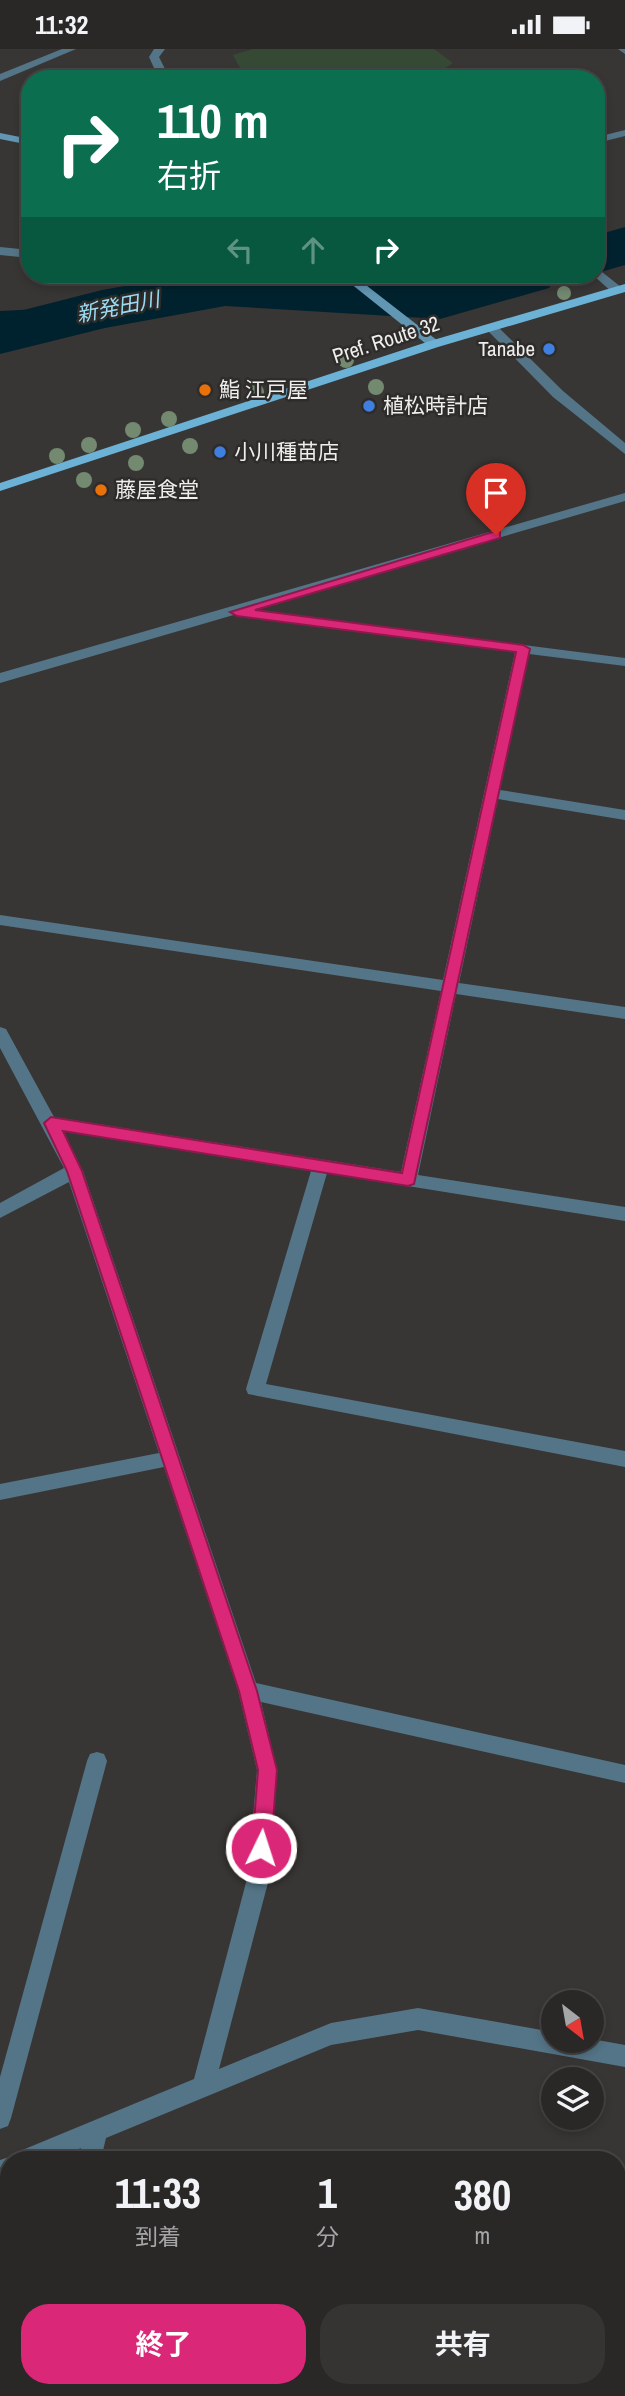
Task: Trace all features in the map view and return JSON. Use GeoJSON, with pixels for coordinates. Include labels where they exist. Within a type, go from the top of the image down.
{"type":"FeatureCollection","features":[{"type":"Feature","properties":{"kind":"main road","name":"Pref. Route 32"},"geometry":{"type":"LineString","coordinates":[[0,487],[434,344],[621,289]]}},
{"type":"Feature","properties":{"kind":"street"},"geometry":{"type":"LineString","coordinates":[[0,78],[71,49]]}},
{"type":"Feature","properties":{"kind":"street"},"geometry":{"type":"LineString","coordinates":[[160,49],[154,57],[160,70]]}},
{"type":"Feature","properties":{"kind":"street"},"geometry":{"type":"LineString","coordinates":[[605,138],[625,133]]}},
{"type":"Feature","properties":{"kind":"street"},"geometry":{"type":"LineString","coordinates":[[0,136],[21,140]]}},
{"type":"Feature","properties":{"kind":"street"},"geometry":{"type":"LineString","coordinates":[[0,251],[21,253]]}},
{"type":"Feature","properties":{"kind":"street"},"geometry":{"type":"LineString","coordinates":[[605,278],[621,289]]}},
{"type":"Feature","properties":{"kind":"street"},"geometry":{"type":"LineString","coordinates":[[359,284],[434,344]]}},
{"type":"Feature","properties":{"kind":"street"},"geometry":{"type":"LineString","coordinates":[[492,328],[558,394],[625,450]]}},
{"type":"Feature","properties":{"kind":"street"},"geometry":{"type":"LineString","coordinates":[[0,678],[237,612],[625,497]]}},
{"type":"Feature","properties":{"kind":"street"},"geometry":{"type":"LineString","coordinates":[[237,612],[625,662]]}},
{"type":"Feature","properties":{"kind":"street"},"geometry":{"type":"LineString","coordinates":[[408,1180],[452,988],[523,649]]}},
{"type":"Feature","properties":{"kind":"street"},"geometry":{"type":"LineString","coordinates":[[491,793],[625,815]]}},
{"type":"Feature","properties":{"kind":"street"},"geometry":{"type":"LineString","coordinates":[[0,920],[625,1013]]}},
{"type":"Feature","properties":{"kind":"street"},"geometry":{"type":"LineString","coordinates":[[0,1033],[51,1123],[74,1171],[248,1691],[267,1770],[259,1875],[204,2085]]}},
{"type":"Feature","properties":{"kind":"street"},"geometry":{"type":"LineString","coordinates":[[51,1123],[625,1214]]}},
{"type":"Feature","properties":{"kind":"street"},"geometry":{"type":"LineString","coordinates":[[321,1166],[255,1389],[625,1459]]}},
{"type":"Feature","properties":{"kind":"street"},"geometry":{"type":"LineString","coordinates":[[0,1211],[74,1171]]}},
{"type":"Feature","properties":{"kind":"street"},"geometry":{"type":"LineString","coordinates":[[0,1492],[171,1458]]}},
{"type":"Feature","properties":{"kind":"street"},"geometry":{"type":"LineString","coordinates":[[248,1691],[625,1774]]}},
{"type":"Feature","properties":{"kind":"street"},"geometry":{"type":"LineString","coordinates":[[0,2118],[97,1761]]}},
{"type":"Feature","properties":{"kind":"street"},"geometry":{"type":"LineString","coordinates":[[47,2151],[331,2033],[418,2019],[625,2056]]}},
{"type":"Feature","properties":{"kind":"street"},"geometry":{"type":"LineString","coordinates":[[92,2151],[97,2130]]}},
{"type":"Feature","properties":{"kind":"green space"},"geometry":{"type":"Polygon","coordinates":[[[253,49],[434,49],[453,63],[442,70],[241,70],[233,55],[253,49]]]}},
{"type":"Feature","properties":{"kind":"waterway","name":"新発田川"},"geometry":{"type":"LineString","coordinates":[[605,252],[625,246]]}},
{"type":"Feature","properties":{"kind":"waterway","name":"新発田川"},"geometry":{"type":"LineString","coordinates":[[0,335],[102,309],[225,287],[440,300],[496,284]]}},
{"type":"Feature","properties":{"kind":"waterway"},"geometry":{"type":"LineString","coordinates":[[0,314],[102,309]]}},
{"type":"Feature","properties":{"kind":"place","name":"Tanabe"},"geometry":{"type":"Point","coordinates":[549,349]}},
{"type":"Feature","properties":{"kind":"place","name":"鮨 江戸屋"},"geometry":{"type":"Point","coordinates":[205,390]}},
{"type":"Feature","properties":{"kind":"place","name":"植松時計店"},"geometry":{"type":"Point","coordinates":[369,406]}},
{"type":"Feature","properties":{"kind":"place","name":"小川種苗店"},"geometry":{"type":"Point","coordinates":[220,452]}},
{"type":"Feature","properties":{"kind":"place","name":"藤屋食堂"},"geometry":{"type":"Point","coordinates":[101,490]}},
{"type":"Feature","properties":{"kind":"route"},"geometry":{"type":"LineString","coordinates":[[261,1848],[267,1770],[248,1691],[74,1171],[51,1123],[408,1180],[452,988],[523,649],[237,612],[496,535]]}}]}
